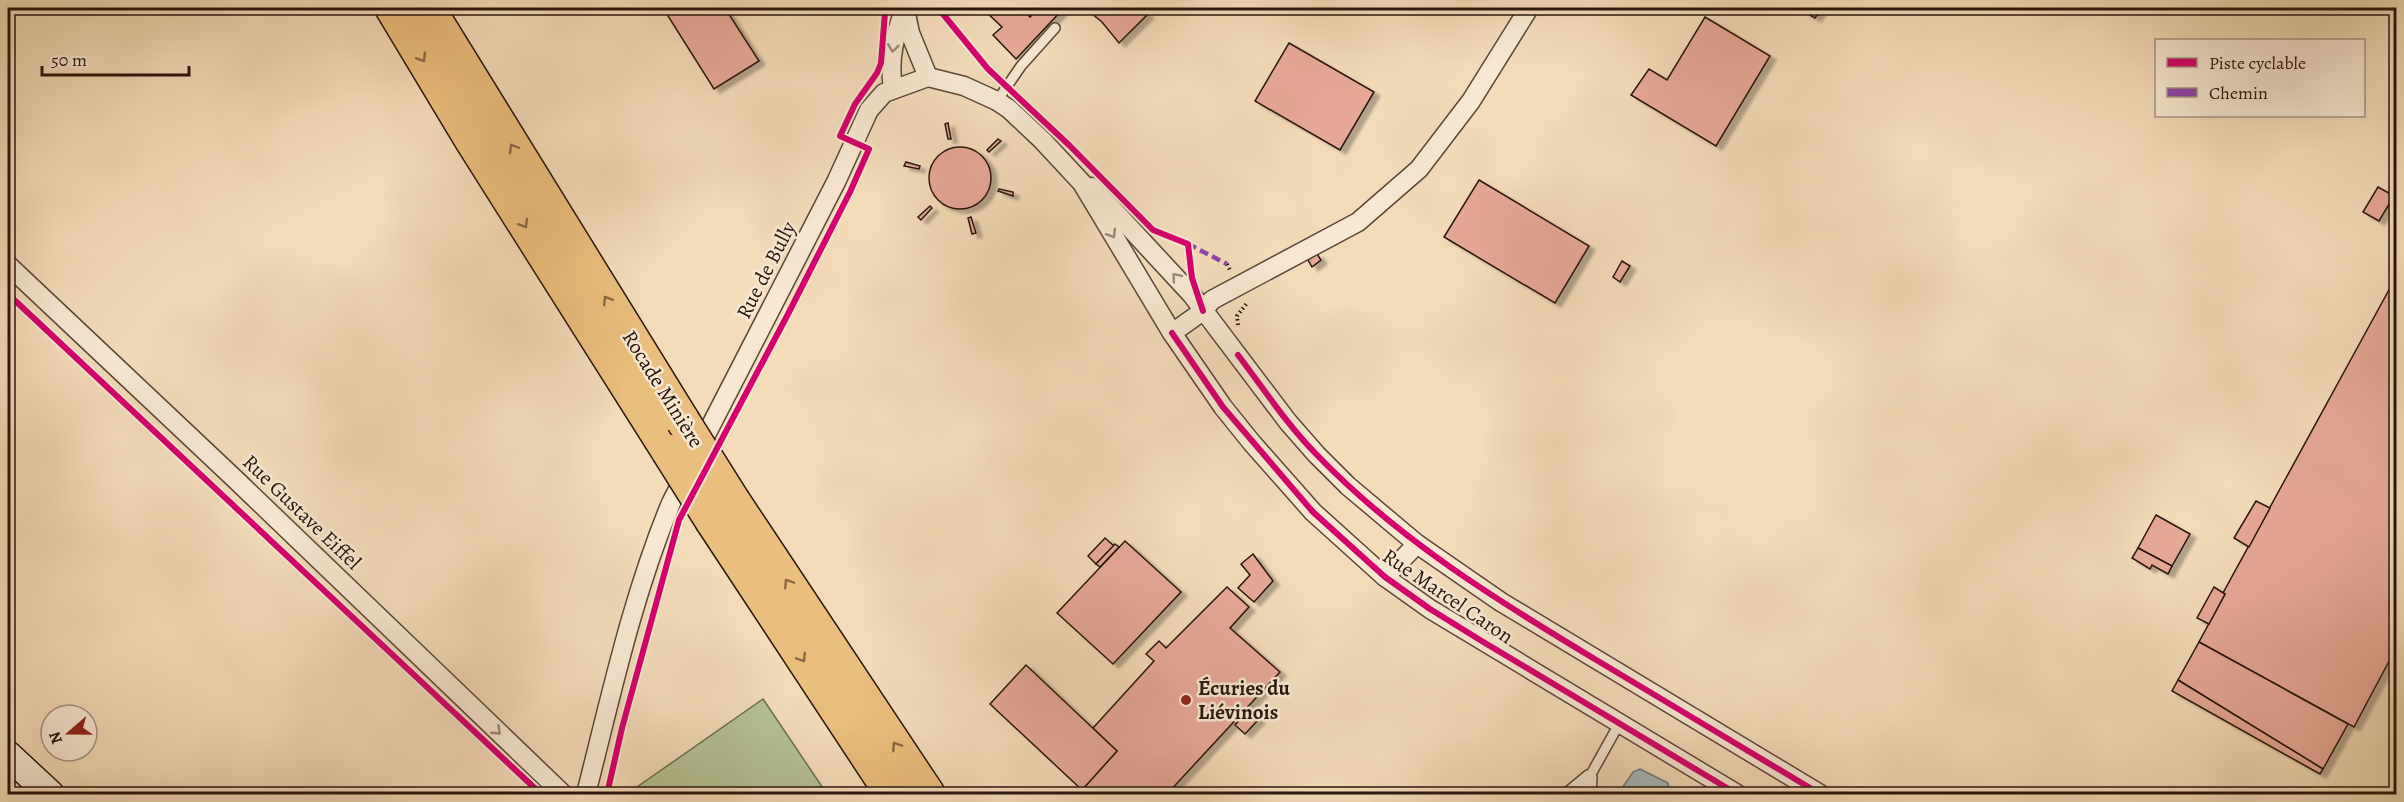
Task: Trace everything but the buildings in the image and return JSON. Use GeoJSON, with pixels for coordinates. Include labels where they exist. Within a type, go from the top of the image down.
{"type":"FeatureCollection","features":[{"type":"Feature","properties":{"kind":"highway","name":"Rocade Minière"},"geometry":{"type":"LineString","coordinates":[[392,8],[478,151],[668,451],[723,511],[928,795]]}},
{"type":"Feature","properties":{"kind":"highway","name":"Rocade Minière"},"geometry":{"type":"LineString","coordinates":[[428,8],[683,421],[723,511],[892,795]]}},
{"type":"Feature","properties":{"kind":"main road"},"geometry":{"type":"LineString","coordinates":[[8,755],[50,795]]}},
{"type":"Feature","properties":{"kind":"street"},"geometry":{"type":"LineString","coordinates":[[905,8],[910,33],[928,77],[893,88],[890,69],[894,37],[905,8]]}},
{"type":"Feature","properties":{"kind":"street"},"geometry":{"type":"LineString","coordinates":[[1172,333],[1203,311],[1212,300],[1358,222],[1419,169],[1471,101],[1529,8]]}},
{"type":"Feature","properties":{"kind":"street","name":"Rue Marcel Caron"},"geometry":{"type":"LineString","coordinates":[[928,77],[964,86],[1010,109],[1082,183],[1172,333],[1223,407],[1315,514],[1385,577],[1430,609],[1737,795]]}},
{"type":"Feature","properties":{"kind":"street","name":"Rue de Bully"},"geometry":{"type":"LineString","coordinates":[[586,795],[650,552],[671,503],[831,192],[869,110],[884,93],[893,88]]}},
{"type":"Feature","properties":{"kind":"street","name":"Rue Marcel Caron"},"geometry":{"type":"LineString","coordinates":[[1082,183],[1093,187],[1166,266],[1288,422],[1316,454],[1348,486],[1417,544],[1501,602],[1820,795]]}},
{"type":"Feature","properties":{"kind":"street","name":"Rue Gustave Eiffel"},"geometry":{"type":"LineString","coordinates":[[8,265],[235,479],[563,795]]}},
{"type":"Feature","properties":{"kind":"street"},"geometry":{"type":"LineString","coordinates":[[1385,577],[1417,544]]}},
{"type":"Feature","properties":{"kind":"lane"},"geometry":{"type":"LineString","coordinates":[[997,101],[1021,66],[1055,28]]}},
{"type":"Feature","properties":{"kind":"lane"},"geometry":{"type":"LineString","coordinates":[[1580,795],[1619,724]]}},
{"type":"Feature","properties":{"kind":"lane"},"geometry":{"type":"LineString","coordinates":[[1565,795],[1592,771]]}},
{"type":"Feature","properties":{"kind":"lane"},"geometry":{"type":"LineString","coordinates":[[1591,795],[1592,771]]}},
{"type":"Feature","properties":{"kind":"path"},"geometry":{"type":"LineString","coordinates":[[1238,285],[1249,301],[1237,316],[1238,327]]}},
{"type":"Feature","properties":{"kind":"green space"},"geometry":{"type":"Polygon","coordinates":[[[763,699],[827,794],[627,794],[763,699]]]}},
{"type":"Feature","properties":{"kind":"shaded area"},"geometry":{"type":"Polygon","coordinates":[[[1640,769],[1668,783],[1669,788],[1665,794],[1618,794],[1633,772],[1640,769]]]}},
{"type":"Feature","properties":{"kind":"marked path"},"geometry":{"type":"LineString","coordinates":[[1188,244],[1227,264]]}},
{"type":"Feature","properties":{"kind":"cycle path"},"geometry":{"type":"LineString","coordinates":[[607,794],[622,728],[679,520],[787,316],[850,192],[869,149],[840,136],[855,104],[877,73],[881,63],[885,12],[883,8]]}},
{"type":"Feature","properties":{"kind":"cycle path"},"geometry":{"type":"LineString","coordinates":[[938,8],[988,69],[1069,145],[1153,230],[1188,244],[1192,278],[1203,311]]}},
{"type":"Feature","properties":{"kind":"cycle path"},"geometry":{"type":"LineString","coordinates":[[8,294],[541,794]]}},
{"type":"Feature","properties":{"kind":"cycle path"},"geometry":{"type":"LineString","coordinates":[[1172,333],[1223,407],[1313,512],[1385,577],[1480,640],[1737,794]]}},
{"type":"Feature","properties":{"kind":"cycle path"},"geometry":{"type":"LineString","coordinates":[[1238,355],[1286,419],[1317,455],[1381,515],[1416,542],[1523,615],[1820,794]]}},
{"type":"Feature","properties":{"kind":"place","name":"Écuries du Liévinois"},"geometry":{"type":"Point","coordinates":[1186,700]}}]}
